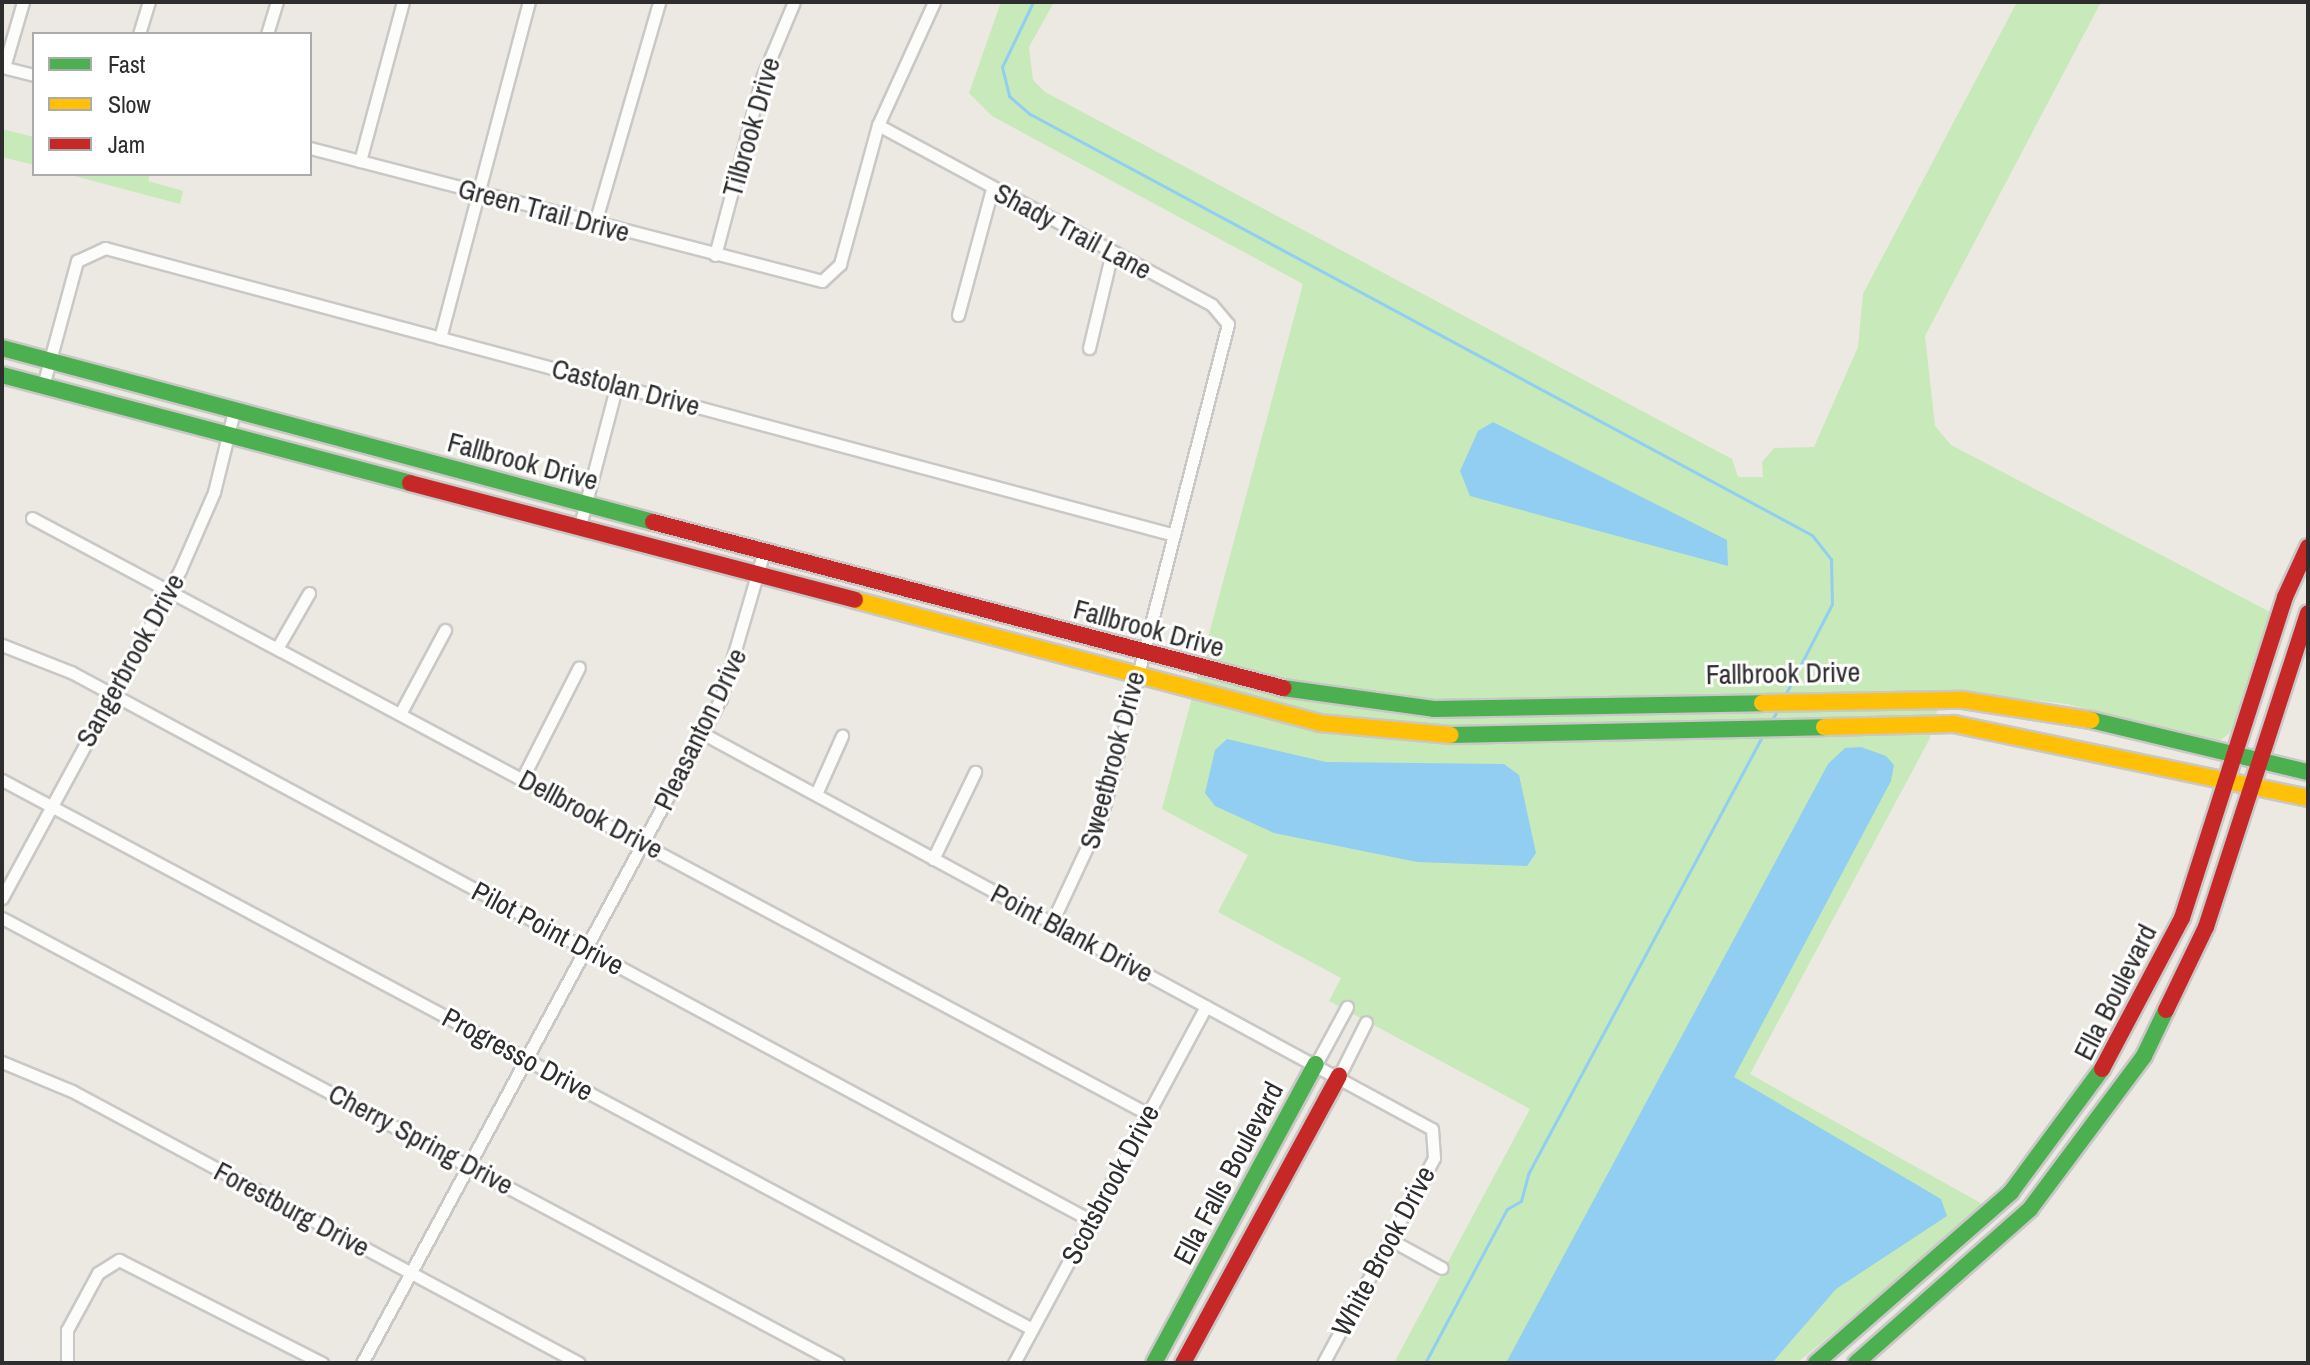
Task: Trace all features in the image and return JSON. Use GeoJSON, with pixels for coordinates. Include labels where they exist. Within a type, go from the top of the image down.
{"type":"FeatureCollection","features":[{"type":"Feature","properties":{"kind":"main road","name":"Fallbrook Drive"},"geometry":{"type":"LineString","coordinates":[[2,348],[1141,654],[1376,706],[1825,697],[1985,703],[2236,754],[2308,772]]}},
{"type":"Feature","properties":{"kind":"main road","name":"Fallbrook Drive"},"geometry":{"type":"LineString","coordinates":[[2,375],[1135,677],[1375,730],[1729,729],[1813,724],[1983,728],[2308,798]]}},
{"type":"Feature","properties":{"kind":"main road"},"geometry":{"type":"LineString","coordinates":[[399,480],[405,456]]}},
{"type":"Feature","properties":{"kind":"main road","name":"Ella Boulevard"},"geometry":{"type":"LineString","coordinates":[[1816,1363],[1978,1227],[2040,1158],[2112,1060],[2182,918],[2308,547]]}},
{"type":"Feature","properties":{"kind":"main road"},"geometry":{"type":"LineString","coordinates":[[971,633],[977,608]]}},
{"type":"Feature","properties":{"kind":"main road","name":"Ella Boulevard"},"geometry":{"type":"LineString","coordinates":[[1856,1363],[1996,1245],[2060,1174],[2134,1072],[2206,927],[2308,613]]}},
{"type":"Feature","properties":{"kind":"main road"},"geometry":{"type":"LineString","coordinates":[[1795,725],[1796,698]]}},
{"type":"Feature","properties":{"kind":"main road"},"geometry":{"type":"LineString","coordinates":[[1983,728],[1985,703]]}},
{"type":"Feature","properties":{"kind":"main road"},"geometry":{"type":"LineString","coordinates":[[1375,730],[1376,706]]}},
{"type":"Feature","properties":{"kind":"main road"},"geometry":{"type":"LineString","coordinates":[[2112,1060],[2134,1072]]}},
{"type":"Feature","properties":{"kind":"main road","name":"Ella Falls Boulevard"},"geometry":{"type":"LineString","coordinates":[[1154,1363],[1316,1064]]}},
{"type":"Feature","properties":{"kind":"main road","name":"Ella Falls Boulevard"},"geometry":{"type":"LineString","coordinates":[[1183,1363],[1339,1076]]}},
{"type":"Feature","properties":{"kind":"main road"},"geometry":{"type":"LineString","coordinates":[[1978,1227],[1996,1245]]}},
{"type":"Feature","properties":{"kind":"main road"},"geometry":{"type":"LineString","coordinates":[[1199,1280],[1221,1292]]}},
{"type":"Feature","properties":{"kind":"street"},"geometry":{"type":"LineString","coordinates":[[23,2],[3,67],[32,74]]}},
{"type":"Feature","properties":{"kind":"street"},"geometry":{"type":"LineString","coordinates":[[140,32],[149,2]]}},
{"type":"Feature","properties":{"kind":"street"},"geometry":{"type":"LineString","coordinates":[[268,32],[277,2]]}},
{"type":"Feature","properties":{"kind":"street"},"geometry":{"type":"LineString","coordinates":[[360,161],[403,2]]}},
{"type":"Feature","properties":{"kind":"street"},"geometry":{"type":"LineString","coordinates":[[440,338],[529,2]]}},
{"type":"Feature","properties":{"kind":"street"},"geometry":{"type":"LineString","coordinates":[[595,223],[659,2]]}},
{"type":"Feature","properties":{"kind":"street","name":"Tilbrook Drive"},"geometry":{"type":"LineString","coordinates":[[715,255],[762,78],[794,2]]}},
{"type":"Feature","properties":{"kind":"street"},"geometry":{"type":"LineString","coordinates":[[878,125],[934,2]]}},
{"type":"Feature","properties":{"kind":"street","name":"Green Trail Drive"},"geometry":{"type":"LineString","coordinates":[[312,149],[808,281],[832,277],[878,125]]}},
{"type":"Feature","properties":{"kind":"street","name":"Shady Trail Lane"},"geometry":{"type":"LineString","coordinates":[[878,125],[1226,315],[1221,361]]}},
{"type":"Feature","properties":{"kind":"street"},"geometry":{"type":"LineString","coordinates":[[958,315],[992,189]]}},
{"type":"Feature","properties":{"kind":"street","name":"Castolan Drive"},"geometry":{"type":"LineString","coordinates":[[49,361],[82,255],[105,248],[1171,534]]}},
{"type":"Feature","properties":{"kind":"street"},"geometry":{"type":"LineString","coordinates":[[1089,348],[1112,252]]}},
{"type":"Feature","properties":{"kind":"street"},"geometry":{"type":"LineString","coordinates":[[43,386],[49,361]]}},
{"type":"Feature","properties":{"kind":"street","name":"Sweetbrook Drive"},"geometry":{"type":"LineString","coordinates":[[1052,922],[1093,841],[1171,534],[1221,361]]}},
{"type":"Feature","properties":{"kind":"street"},"geometry":{"type":"LineString","coordinates":[[579,529],[617,384]]}},
{"type":"Feature","properties":{"kind":"street","name":"Sangerbrook Drive"},"geometry":{"type":"LineString","coordinates":[[2,898],[203,522],[234,411]]}},
{"type":"Feature","properties":{"kind":"street","name":"Dellbrook Drive"},"geometry":{"type":"LineString","coordinates":[[32,518],[279,645],[1148,1114]]}},
{"type":"Feature","properties":{"kind":"street","name":"Pleasanton Drive"},"geometry":{"type":"LineString","coordinates":[[362,1363],[733,672],[764,551]]}},
{"type":"Feature","properties":{"kind":"street"},"geometry":{"type":"LineString","coordinates":[[279,645],[309,593]]}},
{"type":"Feature","properties":{"kind":"street"},"geometry":{"type":"LineString","coordinates":[[401,712],[445,630]]}},
{"type":"Feature","properties":{"kind":"street","name":"Pilot Point Drive"},"geometry":{"type":"LineString","coordinates":[[2,645],[112,693],[1090,1220]]}},
{"type":"Feature","properties":{"kind":"street"},"geometry":{"type":"LineString","coordinates":[[523,777],[579,667]]}},
{"type":"Feature","properties":{"kind":"street","name":"Point Blank Drive"},"geometry":{"type":"LineString","coordinates":[[702,733],[1423,1121],[1438,1137]]}},
{"type":"Feature","properties":{"kind":"street"},"geometry":{"type":"LineString","coordinates":[[816,794],[842,736]]}},
{"type":"Feature","properties":{"kind":"street"},"geometry":{"type":"LineString","coordinates":[[933,859],[975,772]]}},
{"type":"Feature","properties":{"kind":"street","name":"Progresso Drive"},"geometry":{"type":"LineString","coordinates":[[2,780],[51,803],[1032,1329]]}},
{"type":"Feature","properties":{"kind":"street","name":"Cherry Spring Drive"},"geometry":{"type":"LineString","coordinates":[[2,918],[838,1363]]}},
{"type":"Feature","properties":{"kind":"street","name":"Scotsbrook Drive"},"geometry":{"type":"LineString","coordinates":[[1014,1363],[1206,1006]]}},
{"type":"Feature","properties":{"kind":"street","name":"Ella Falls Boulevard"},"geometry":{"type":"LineString","coordinates":[[1316,1064],[1347,1007]]}},
{"type":"Feature","properties":{"kind":"street","name":"Ella Falls Boulevard"},"geometry":{"type":"LineString","coordinates":[[1339,1076],[1366,1022]]}},
{"type":"Feature","properties":{"kind":"street","name":"Forestburg Drive"},"geometry":{"type":"LineString","coordinates":[[2,1062],[72,1091],[579,1363]]}},
{"type":"Feature","properties":{"kind":"street","name":"White Brook Drive"},"geometry":{"type":"LineString","coordinates":[[1323,1363],[1389,1239],[1438,1137]]}},
{"type":"Feature","properties":{"kind":"street"},"geometry":{"type":"LineString","coordinates":[[1389,1239],[1442,1268]]}},
{"type":"Feature","properties":{"kind":"street"},"geometry":{"type":"LineString","coordinates":[[67,1363],[64,1337],[81,1304],[103,1267],[128,1260],[322,1363]]}},
{"type":"Feature","properties":{"kind":"green space"},"geometry":{"type":"Polygon","coordinates":[[[1001,2],[1054,2],[1029,47],[1033,80],[1045,92],[1732,459],[1738,477],[1763,477],[1762,462],[1774,448],[1814,447],[1858,347],[1863,294],[2017,2],[2101,2],[1925,336],[1935,426],[1951,445],[2270,612],[2231,732],[2218,742],[2067,704],[1943,690],[1929,740],[1750,1074],[1986,1206],[1797,1363],[1394,1363],[1530,1109],[1329,1001],[1341,978],[1218,912],[1248,855],[1162,809],[1303,284],[992,116],[969,93],[1001,2]]]}},
{"type":"Feature","properties":{"kind":"green space"},"geometry":{"type":"Polygon","coordinates":[[[2,129],[32,136],[32,164],[2,157],[2,129]]]}},
{"type":"Feature","properties":{"kind":"green space"},"geometry":{"type":"Polygon","coordinates":[[[75,176],[149,176],[148,181],[183,191],[180,204],[75,176]]]}},
{"type":"Feature","properties":{"kind":"water"},"geometry":{"type":"Polygon","coordinates":[[[1493,422],[1727,540],[1728,566],[1470,496],[1460,471],[1478,431],[1493,422]]]}},
{"type":"Feature","properties":{"kind":"water"},"geometry":{"type":"Polygon","coordinates":[[[1227,739],[1326,762],[1504,764],[1519,775],[1536,853],[1527,866],[1417,862],[1274,833],[1215,806],[1205,793],[1215,750],[1227,739]]]}},
{"type":"Feature","properties":{"kind":"water"},"geometry":{"type":"Polygon","coordinates":[[[1861,747],[1886,756],[1894,765],[1891,781],[1734,1077],[1941,1199],[1947,1216],[1836,1289],[1772,1363],[1506,1363],[1828,764],[1845,748],[1861,747]]]}},
{"type":"Feature","properties":{"kind":"waterway"},"geometry":{"type":"LineString","coordinates":[[1033,2],[1002,67],[1009,96],[1030,114],[1812,535],[1831,559],[1832,604],[1783,699]]}},
{"type":"Feature","properties":{"kind":"waterway"},"geometry":{"type":"LineString","coordinates":[[1770,723],[1778,709]]}},
{"type":"Feature","properties":{"kind":"waterway"},"geometry":{"type":"LineString","coordinates":[[1425,1363],[1507,1209],[1521,1201],[1528,1174],[1764,733]]}},
{"type":"Feature","properties":{"kind":"traffic: fast"},"geometry":{"type":"LineString","coordinates":[[2,348],[653,522]]}},
{"type":"Feature","properties":{"kind":"traffic: fast"},"geometry":{"type":"LineString","coordinates":[[2,375],[410,483]]}},
{"type":"Feature","properties":{"kind":"traffic: fast"},"geometry":{"type":"LineString","coordinates":[[1283,688],[1434,709],[1762,703]]}},
{"type":"Feature","properties":{"kind":"traffic: fast"},"geometry":{"type":"LineString","coordinates":[[2091,720],[2308,772]]}},
{"type":"Feature","properties":{"kind":"traffic: fast"},"geometry":{"type":"LineString","coordinates":[[1450,735],[1824,727]]}},
{"type":"Feature","properties":{"kind":"traffic: fast"},"geometry":{"type":"LineString","coordinates":[[1856,1363],[2030,1209],[2144,1056],[2166,1010]]}},
{"type":"Feature","properties":{"kind":"traffic: fast"},"geometry":{"type":"LineString","coordinates":[[1154,1363],[1316,1064]]}},
{"type":"Feature","properties":{"kind":"traffic: fast"},"geometry":{"type":"LineString","coordinates":[[1816,1363],[2011,1192],[2102,1069]]}},
{"type":"Feature","properties":{"kind":"traffic: slow"},"geometry":{"type":"LineString","coordinates":[[855,600],[1319,723],[1450,735]]}},
{"type":"Feature","properties":{"kind":"traffic: slow"},"geometry":{"type":"LineString","coordinates":[[1762,703],[1963,700],[2091,720]]}},
{"type":"Feature","properties":{"kind":"traffic: slow"},"geometry":{"type":"LineString","coordinates":[[1824,727],[1954,724],[2308,798]]}},
{"type":"Feature","properties":{"kind":"traffic: jam"},"geometry":{"type":"LineString","coordinates":[[410,483],[855,600]]}},
{"type":"Feature","properties":{"kind":"traffic: jam"},"geometry":{"type":"LineString","coordinates":[[653,522],[1283,688]]}},
{"type":"Feature","properties":{"kind":"traffic: jam"},"geometry":{"type":"LineString","coordinates":[[2102,1069],[2182,918],[2285,597],[2308,547]]}},
{"type":"Feature","properties":{"kind":"traffic: jam"},"geometry":{"type":"LineString","coordinates":[[2166,1010],[2206,927],[2308,613]]}},
{"type":"Feature","properties":{"kind":"traffic: jam"},"geometry":{"type":"LineString","coordinates":[[1183,1363],[1339,1076]]}}]}
